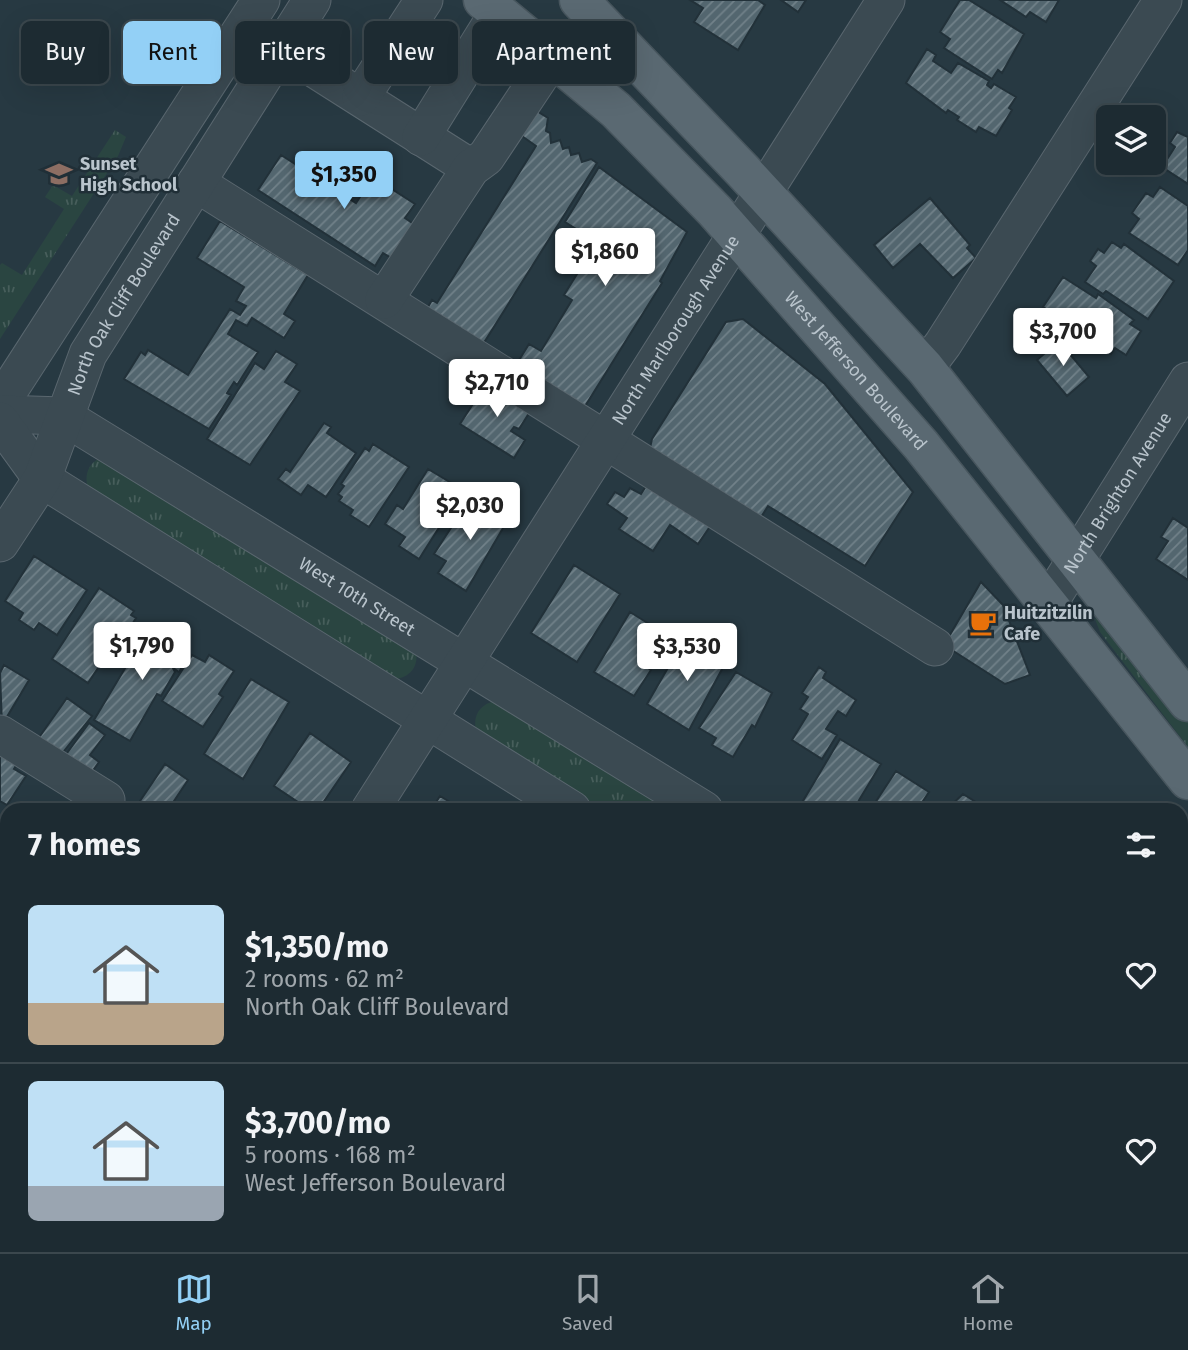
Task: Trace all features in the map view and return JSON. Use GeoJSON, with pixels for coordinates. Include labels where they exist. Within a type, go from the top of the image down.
{"type":"FeatureCollection","features":[{"type":"Feature","properties":{"kind":"main road"},"geometry":{"type":"LineString","coordinates":[[579,0],[763,192],[925,368],[1188,702]]}},
{"type":"Feature","properties":{"kind":"main road","name":"West Jefferson Boulevard"},"geometry":{"type":"LineString","coordinates":[[490,7],[507,21]]}},
{"type":"Feature","properties":{"kind":"main road","name":"West Jefferson Boulevard"},"geometry":{"type":"LineString","coordinates":[[584,84],[616,110],[736,236],[921,445],[1188,780]]}},
{"type":"Feature","properties":{"kind":"street"},"geometry":{"type":"LineString","coordinates":[[0,404],[261,0]]}},
{"type":"Feature","properties":{"kind":"street","name":"North Oak Cliff Boulevard"},"geometry":{"type":"LineString","coordinates":[[299,21],[312,0]]}},
{"type":"Feature","properties":{"kind":"street"},"geometry":{"type":"LineString","coordinates":[[360,97],[424,0]]}},
{"type":"Feature","properties":{"kind":"street","name":"North Marlborough Avenue"},"geometry":{"type":"LineString","coordinates":[[375,803],[886,0]]}},
{"type":"Feature","properties":{"kind":"street"},"geometry":{"type":"LineString","coordinates":[[925,368],[1163,0]]}},
{"type":"Feature","properties":{"kind":"street"},"geometry":{"type":"LineString","coordinates":[[421,137],[490,7]]}},
{"type":"Feature","properties":{"kind":"street","name":"North Oak Cliff Boulevard"},"geometry":{"type":"LineString","coordinates":[[0,543],[42,479],[88,354],[259,84]]}},
{"type":"Feature","properties":{"kind":"street"},"geometry":{"type":"LineString","coordinates":[[339,84],[471,168]]}},
{"type":"Feature","properties":{"kind":"street"},"geometry":{"type":"LineString","coordinates":[[384,300],[471,168],[486,157],[535,84]]}},
{"type":"Feature","properties":{"kind":"street"},"geometry":{"type":"LineString","coordinates":[[196,183],[935,647]]}},
{"type":"Feature","properties":{"kind":"street","name":"North Brighton Avenue"},"geometry":{"type":"LineString","coordinates":[[1048,604],[1188,381]]}},
{"type":"Feature","properties":{"kind":"street","name":"West 10th Street"},"geometry":{"type":"LineString","coordinates":[[0,414],[63,416],[693,803]]}},
{"type":"Feature","properties":{"kind":"street"},"geometry":{"type":"LineString","coordinates":[[0,421],[42,479],[561,803]]}},
{"type":"Feature","properties":{"kind":"street"},"geometry":{"type":"LineString","coordinates":[[0,734],[103,803]]}},
{"type":"Feature","properties":{"kind":"green space"},"geometry":{"type":"Polygon","coordinates":[[[115,130],[126,137],[118,156],[0,339],[0,265],[2,263],[22,275],[64,209],[45,197],[53,185],[72,196],[115,130]]]}},
{"type":"Feature","properties":{"kind":"green space"},"geometry":{"type":"Polygon","coordinates":[[[100,458],[416,649],[416,662],[412,671],[391,680],[89,492],[87,472],[100,458]]]}},
{"type":"Feature","properties":{"kind":"green space"},"geometry":{"type":"Polygon","coordinates":[[[1102,614],[1188,720],[1188,747],[1100,632],[1095,619],[1102,614]]]}},
{"type":"Feature","properties":{"kind":"green space"},"geometry":{"type":"Polygon","coordinates":[[[496,701],[664,803],[584,803],[478,737],[475,725],[477,714],[489,703],[496,701]]]}},
{"type":"Feature","properties":{"kind":"building"},"geometry":{"type":"Polygon","coordinates":[[[690,0],[758,0],[765,5],[738,50],[694,22],[703,8],[690,0]]]}},
{"type":"Feature","properties":{"kind":"building"},"geometry":{"type":"Polygon","coordinates":[[[781,0],[806,0],[798,12],[781,0]]]}},
{"type":"Feature","properties":{"kind":"building"},"geometry":{"type":"Polygon","coordinates":[[[960,0],[969,0],[1024,34],[1002,73],[998,70],[992,79],[944,48],[950,39],[940,32],[960,0]]]}},
{"type":"Feature","properties":{"kind":"building"},"geometry":{"type":"Polygon","coordinates":[[[1000,0],[1059,0],[1046,22],[1030,12],[1026,17],[1000,0]]]}},
{"type":"Feature","properties":{"kind":"building"},"geometry":{"type":"Polygon","coordinates":[[[927,49],[936,55],[933,61],[951,73],[958,63],[989,81],[987,85],[991,88],[994,84],[1016,97],[1009,108],[1012,110],[996,136],[979,127],[976,132],[957,120],[959,117],[948,110],[946,113],[906,83],[927,49]]]}},
{"type":"Feature","properties":{"kind":"building"},"geometry":{"type":"Polygon","coordinates":[[[535,110],[548,118],[546,131],[550,133],[551,143],[560,140],[563,149],[569,147],[571,155],[579,153],[582,162],[591,159],[597,163],[480,349],[424,314],[432,300],[437,303],[536,146],[519,134],[535,110]]]}},
{"type":"Feature","properties":{"kind":"building"},"geometry":{"type":"Polygon","coordinates":[[[1177,132],[1188,137],[1188,184],[1166,170],[1166,161],[1175,147],[1170,143],[1177,132]]]}},
{"type":"Feature","properties":{"kind":"building"},"geometry":{"type":"Polygon","coordinates":[[[281,155],[356,203],[373,177],[415,204],[405,218],[415,225],[393,259],[383,253],[375,266],[258,190],[281,155]]]}},
{"type":"Feature","properties":{"kind":"building"},"geometry":{"type":"Polygon","coordinates":[[[599,167],[687,232],[660,281],[662,283],[582,411],[516,365],[529,344],[541,351],[572,300],[564,295],[597,242],[565,222],[599,167]]]}},
{"type":"Feature","properties":{"kind":"building"},"geometry":{"type":"Polygon","coordinates":[[[1160,187],[1188,206],[1188,250],[1178,265],[1129,233],[1139,219],[1132,213],[1146,193],[1153,197],[1160,187]]]}},
{"type":"Feature","properties":{"kind":"building"},"geometry":{"type":"Polygon","coordinates":[[[930,198],[970,245],[967,248],[976,258],[953,278],[920,244],[893,268],[874,245],[930,198]]]}},
{"type":"Feature","properties":{"kind":"building"},"geometry":{"type":"Polygon","coordinates":[[[220,221],[308,275],[284,314],[295,321],[284,338],[252,318],[247,326],[236,320],[228,334],[258,352],[237,385],[234,382],[227,393],[231,395],[209,429],[124,379],[141,352],[145,355],[148,350],[188,375],[230,309],[240,315],[246,306],[236,301],[244,287],[197,258],[220,221]]]}},
{"type":"Feature","properties":{"kind":"building"},"geometry":{"type":"Polygon","coordinates":[[[1112,242],[1121,248],[1124,244],[1174,281],[1148,319],[1106,291],[1103,294],[1085,282],[1096,266],[1090,261],[1098,249],[1104,253],[1112,242]]]}},
{"type":"Feature","properties":{"kind":"building"},"geometry":{"type":"Polygon","coordinates":[[[1063,277],[1096,298],[1098,294],[1134,320],[1130,324],[1141,331],[1126,355],[1115,348],[1111,354],[1082,338],[1072,331],[1075,327],[1043,307],[1063,277]]]}},
{"type":"Feature","properties":{"kind":"building"},"geometry":{"type":"Polygon","coordinates":[[[743,319],[825,384],[913,492],[865,566],[768,506],[758,522],[650,448],[652,439],[726,322],[743,319]]]}},
{"type":"Feature","properties":{"kind":"building"},"geometry":{"type":"Polygon","coordinates":[[[1059,341],[1089,377],[1067,396],[1037,360],[1059,341]]]}},
{"type":"Feature","properties":{"kind":"building"},"geometry":{"type":"Polygon","coordinates":[[[276,351],[297,364],[285,382],[300,391],[250,465],[207,439],[255,363],[264,369],[276,351]]]}},
{"type":"Feature","properties":{"kind":"building"},"geometry":{"type":"Polygon","coordinates":[[[487,382],[531,410],[519,429],[514,427],[511,431],[525,440],[514,458],[460,424],[487,382]]]}},
{"type":"Feature","properties":{"kind":"building"},"geometry":{"type":"Polygon","coordinates":[[[324,423],[331,427],[327,433],[356,453],[326,497],[308,485],[301,495],[278,479],[286,469],[290,472],[324,423]]]}},
{"type":"Feature","properties":{"kind":"building"},"geometry":{"type":"Polygon","coordinates":[[[373,444],[409,467],[369,527],[350,515],[353,510],[339,501],[342,497],[338,494],[344,486],[341,484],[365,448],[369,451],[373,444]]]}},
{"type":"Feature","properties":{"kind":"building"},"geometry":{"type":"Polygon","coordinates":[[[428,469],[463,490],[419,559],[399,546],[405,537],[385,524],[397,505],[403,509],[428,469]]]}},
{"type":"Feature","properties":{"kind":"building"},"geometry":{"type":"Polygon","coordinates":[[[648,483],[711,525],[698,544],[670,525],[653,551],[619,529],[627,518],[607,504],[615,492],[624,497],[630,488],[641,494],[648,483]]]}},
{"type":"Feature","properties":{"kind":"building"},"geometry":{"type":"Polygon","coordinates":[[[473,494],[509,518],[466,591],[438,573],[446,561],[434,554],[473,494]]]}},
{"type":"Feature","properties":{"kind":"building"},"geometry":{"type":"Polygon","coordinates":[[[1173,518],[1188,528],[1188,580],[1156,559],[1168,541],[1161,537],[1173,518]]]}},
{"type":"Feature","properties":{"kind":"building"},"geometry":{"type":"Polygon","coordinates":[[[34,556],[87,590],[57,635],[39,623],[34,630],[19,620],[23,613],[5,601],[34,556]]]}},
{"type":"Feature","properties":{"kind":"building"},"geometry":{"type":"Polygon","coordinates":[[[574,565],[620,594],[577,662],[531,633],[574,565]]]}},
{"type":"Feature","properties":{"kind":"building","name":"Huitzitzilin Cafe"},"geometry":{"type":"Polygon","coordinates":[[[981,582],[1003,605],[1030,675],[1005,684],[944,645],[981,582]]]}},
{"type":"Feature","properties":{"kind":"building"},"geometry":{"type":"Polygon","coordinates":[[[99,588],[134,611],[131,615],[136,618],[122,640],[118,638],[88,683],[52,659],[99,588]]]}},
{"type":"Feature","properties":{"kind":"building"},"geometry":{"type":"Polygon","coordinates":[[[630,612],[665,634],[645,666],[651,670],[634,696],[594,672],[630,612]]]}},
{"type":"Feature","properties":{"kind":"building"},"geometry":{"type":"Polygon","coordinates":[[[151,625],[166,634],[168,629],[183,638],[180,642],[186,646],[181,655],[187,659],[179,672],[173,668],[175,672],[161,696],[157,694],[130,741],[94,720],[151,625]]]}},
{"type":"Feature","properties":{"kind":"building"},"geometry":{"type":"Polygon","coordinates":[[[687,635],[727,660],[689,730],[647,704],[687,635]]]}},
{"type":"Feature","properties":{"kind":"building"},"geometry":{"type":"Polygon","coordinates":[[[192,655],[205,662],[209,655],[234,671],[219,694],[223,697],[203,727],[162,701],[192,655]]]}},
{"type":"Feature","properties":{"kind":"building"},"geometry":{"type":"Polygon","coordinates":[[[4,665],[29,680],[2,725],[0,673],[4,665]]]}},
{"type":"Feature","properties":{"kind":"building"},"geometry":{"type":"Polygon","coordinates":[[[819,667],[826,672],[823,678],[856,700],[846,716],[838,711],[826,729],[837,735],[822,759],[792,740],[808,714],[800,709],[808,697],[802,693],[819,667]]]}},
{"type":"Feature","properties":{"kind":"building"},"geometry":{"type":"Polygon","coordinates":[[[736,672],[772,693],[755,727],[752,725],[733,757],[712,745],[716,738],[699,728],[736,672]]]}},
{"type":"Feature","properties":{"kind":"building"},"geometry":{"type":"Polygon","coordinates":[[[251,679],[289,702],[243,779],[204,754],[251,679]]]}},
{"type":"Feature","properties":{"kind":"building"},"geometry":{"type":"Polygon","coordinates":[[[67,698],[92,716],[56,761],[33,746],[67,698]]]}},
{"type":"Feature","properties":{"kind":"building"},"geometry":{"type":"Polygon","coordinates":[[[89,723],[105,735],[90,755],[99,762],[85,782],[59,764],[89,723]]]}},
{"type":"Feature","properties":{"kind":"building"},"geometry":{"type":"Polygon","coordinates":[[[310,733],[351,762],[323,803],[300,803],[274,786],[310,733]]]}},
{"type":"Feature","properties":{"kind":"building"},"geometry":{"type":"Polygon","coordinates":[[[840,739],[881,764],[857,803],[803,801],[840,739]]]}},
{"type":"Feature","properties":{"kind":"building"},"geometry":{"type":"Polygon","coordinates":[[[0,742],[22,756],[14,769],[26,776],[8,803],[0,801],[0,742]]]}},
{"type":"Feature","properties":{"kind":"building"},"geometry":{"type":"Polygon","coordinates":[[[165,764],[188,780],[173,803],[139,803],[165,764]]]}},
{"type":"Feature","properties":{"kind":"building"},"geometry":{"type":"Polygon","coordinates":[[[896,771],[929,792],[922,803],[875,803],[896,771]]]}},
{"type":"Feature","properties":{"kind":"building"},"geometry":{"type":"Polygon","coordinates":[[[963,794],[977,803],[953,803],[963,794]]]}},
{"type":"Feature","properties":{"kind":"building"},"geometry":{"type":"Polygon","coordinates":[[[440,796],[452,803],[436,803],[440,796]]]}},
{"type":"Feature","properties":{"kind":"place","name":"Sunset High School"},"geometry":{"type":"Point","coordinates":[59,174]}},
{"type":"Feature","properties":{"kind":"place","name":"Huitzitzilin Cafe"},"geometry":{"type":"Point","coordinates":[983,623]}}]}
